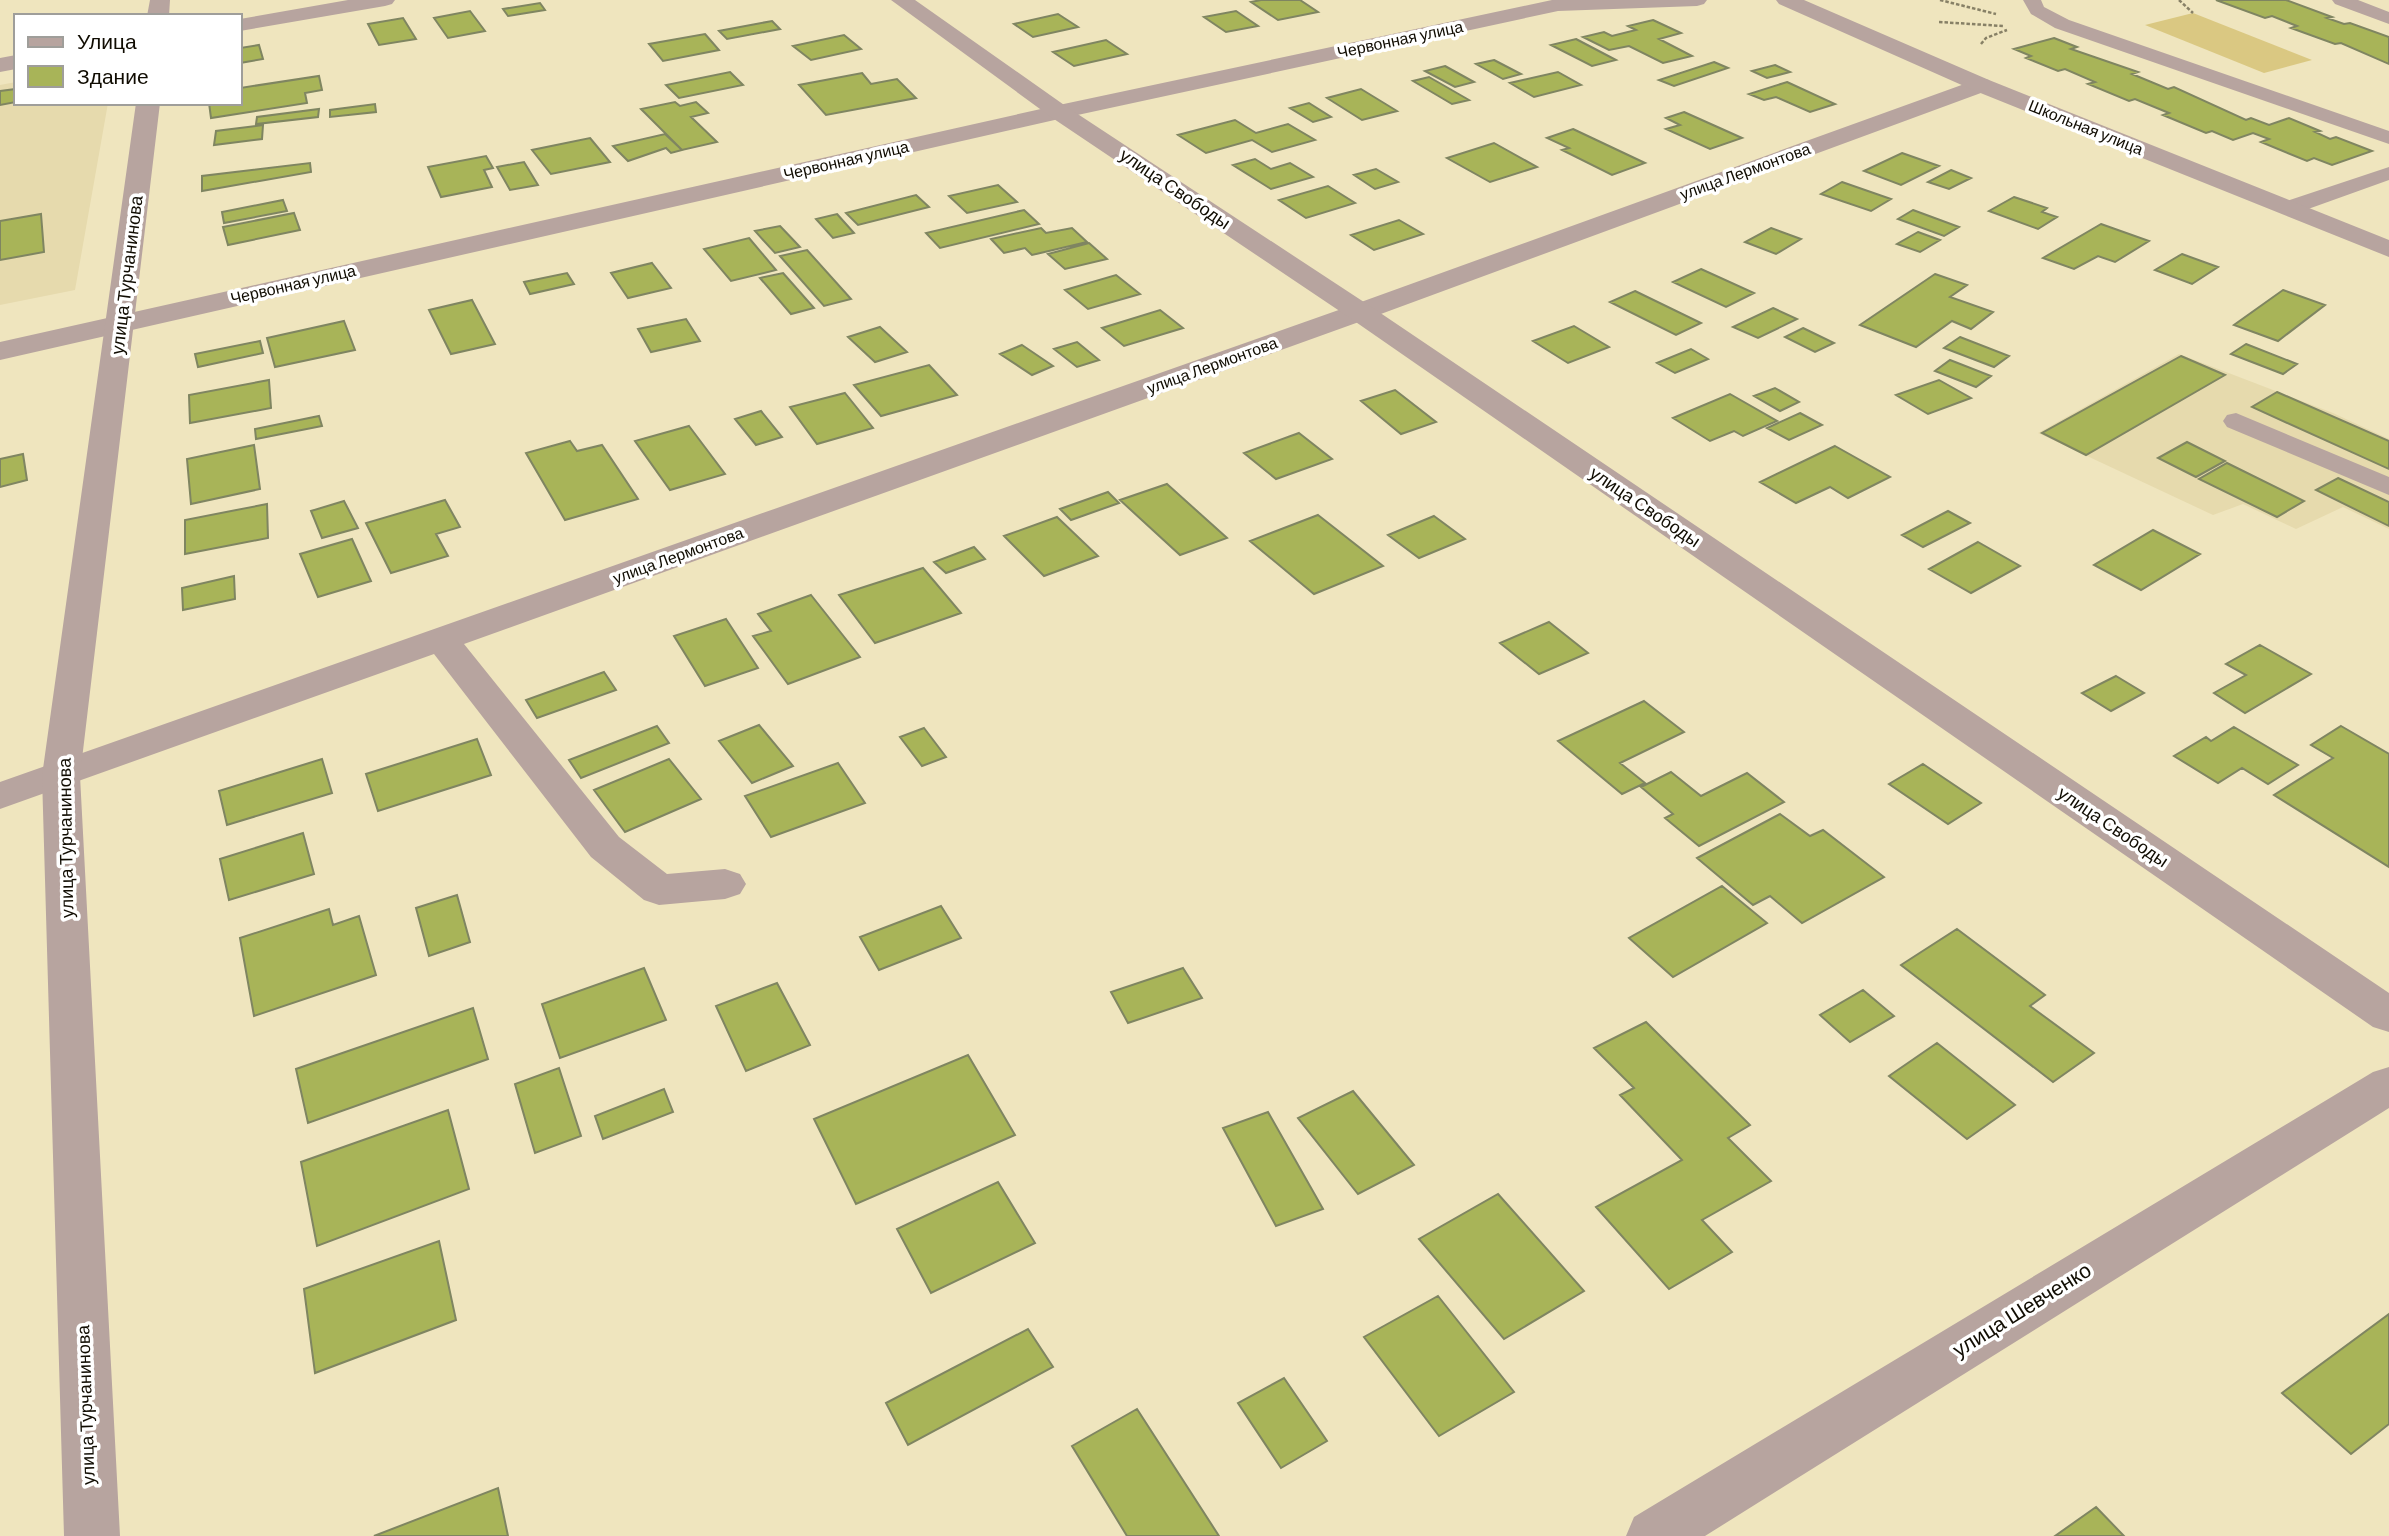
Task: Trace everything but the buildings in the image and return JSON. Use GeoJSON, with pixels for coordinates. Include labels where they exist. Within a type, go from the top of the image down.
{"type":"FeatureCollection","features":[{"type":"Feature","properties":{"kind":"street"},"geometry":{"type":"LineString","coordinates":[[242,25],[385,0]]}},
{"type":"Feature","properties":{"kind":"street","name":"улица Свободы"},"geometry":{"type":"LineString","coordinates":[[901,0],[1059,112],[1360,312],[2389,1015]]}},
{"type":"Feature","properties":{"kind":"street","name":"Червонная улица"},"geometry":{"type":"LineString","coordinates":[[0,351],[1059,112],[1558,5],[1697,0]]}},
{"type":"Feature","properties":{"kind":"street","name":"Школьная улица"},"geometry":{"type":"LineString","coordinates":[[1786,0],[1981,85],[2389,249]]}},
{"type":"Feature","properties":{"kind":"street","name":"улица Лермонтова"},"geometry":{"type":"LineString","coordinates":[[0,796],[1360,312],[1981,85]]}},
{"type":"Feature","properties":{"kind":"street","name":"улица Турчанинова"},"geometry":{"type":"LineString","coordinates":[[92,1536],[61,776],[148,105]]}},
{"type":"Feature","properties":{"kind":"street"},"geometry":{"type":"LineString","coordinates":[[442,640],[606,847],[659,890],[725,884]]}},
{"type":"Feature","properties":{"kind":"street","name":"улица Шевченко"},"geometry":{"type":"LineString","coordinates":[[1654,1536],[2389,1085]]}},
{"type":"Feature","properties":{"kind":"lane"},"geometry":{"type":"LineString","coordinates":[[2032,0],[2037,10],[2062,24],[2389,138]]}},
{"type":"Feature","properties":{"kind":"lane"},"geometry":{"type":"LineString","coordinates":[[2341,0],[2389,18]]}},
{"type":"Feature","properties":{"kind":"lane"},"geometry":{"type":"LineString","coordinates":[[2289,208],[2389,173]]}},
{"type":"Feature","properties":{"kind":"lane"},"geometry":{"type":"LineString","coordinates":[[2235,421],[2389,488]]}},
{"type":"Feature","properties":{"kind":"path"},"geometry":{"type":"LineString","coordinates":[[2179,0],[2193,13]]}},
{"type":"Feature","properties":{"kind":"path"},"geometry":{"type":"LineString","coordinates":[[1930,21],[2014,26]]}},
{"type":"Feature","properties":{"kind":"shaded area"},"geometry":{"type":"Polygon","coordinates":[[[2193,13],[2312,60],[2264,73],[2145,25],[2193,13]]]}},
{"type":"Feature","properties":{"kind":"shaded area"},"geometry":{"type":"Polygon","coordinates":[[[14,82],[14,105],[108,105],[75,290],[0,305],[0,85],[14,82]]]}},
{"type":"Feature","properties":{"kind":"shaded area"},"geometry":{"type":"Polygon","coordinates":[[[2179,354],[2333,413],[2389,439],[2389,529],[2343,507],[2296,529],[2243,504],[2213,515],[2038,433],[2179,354]]]}}]}
